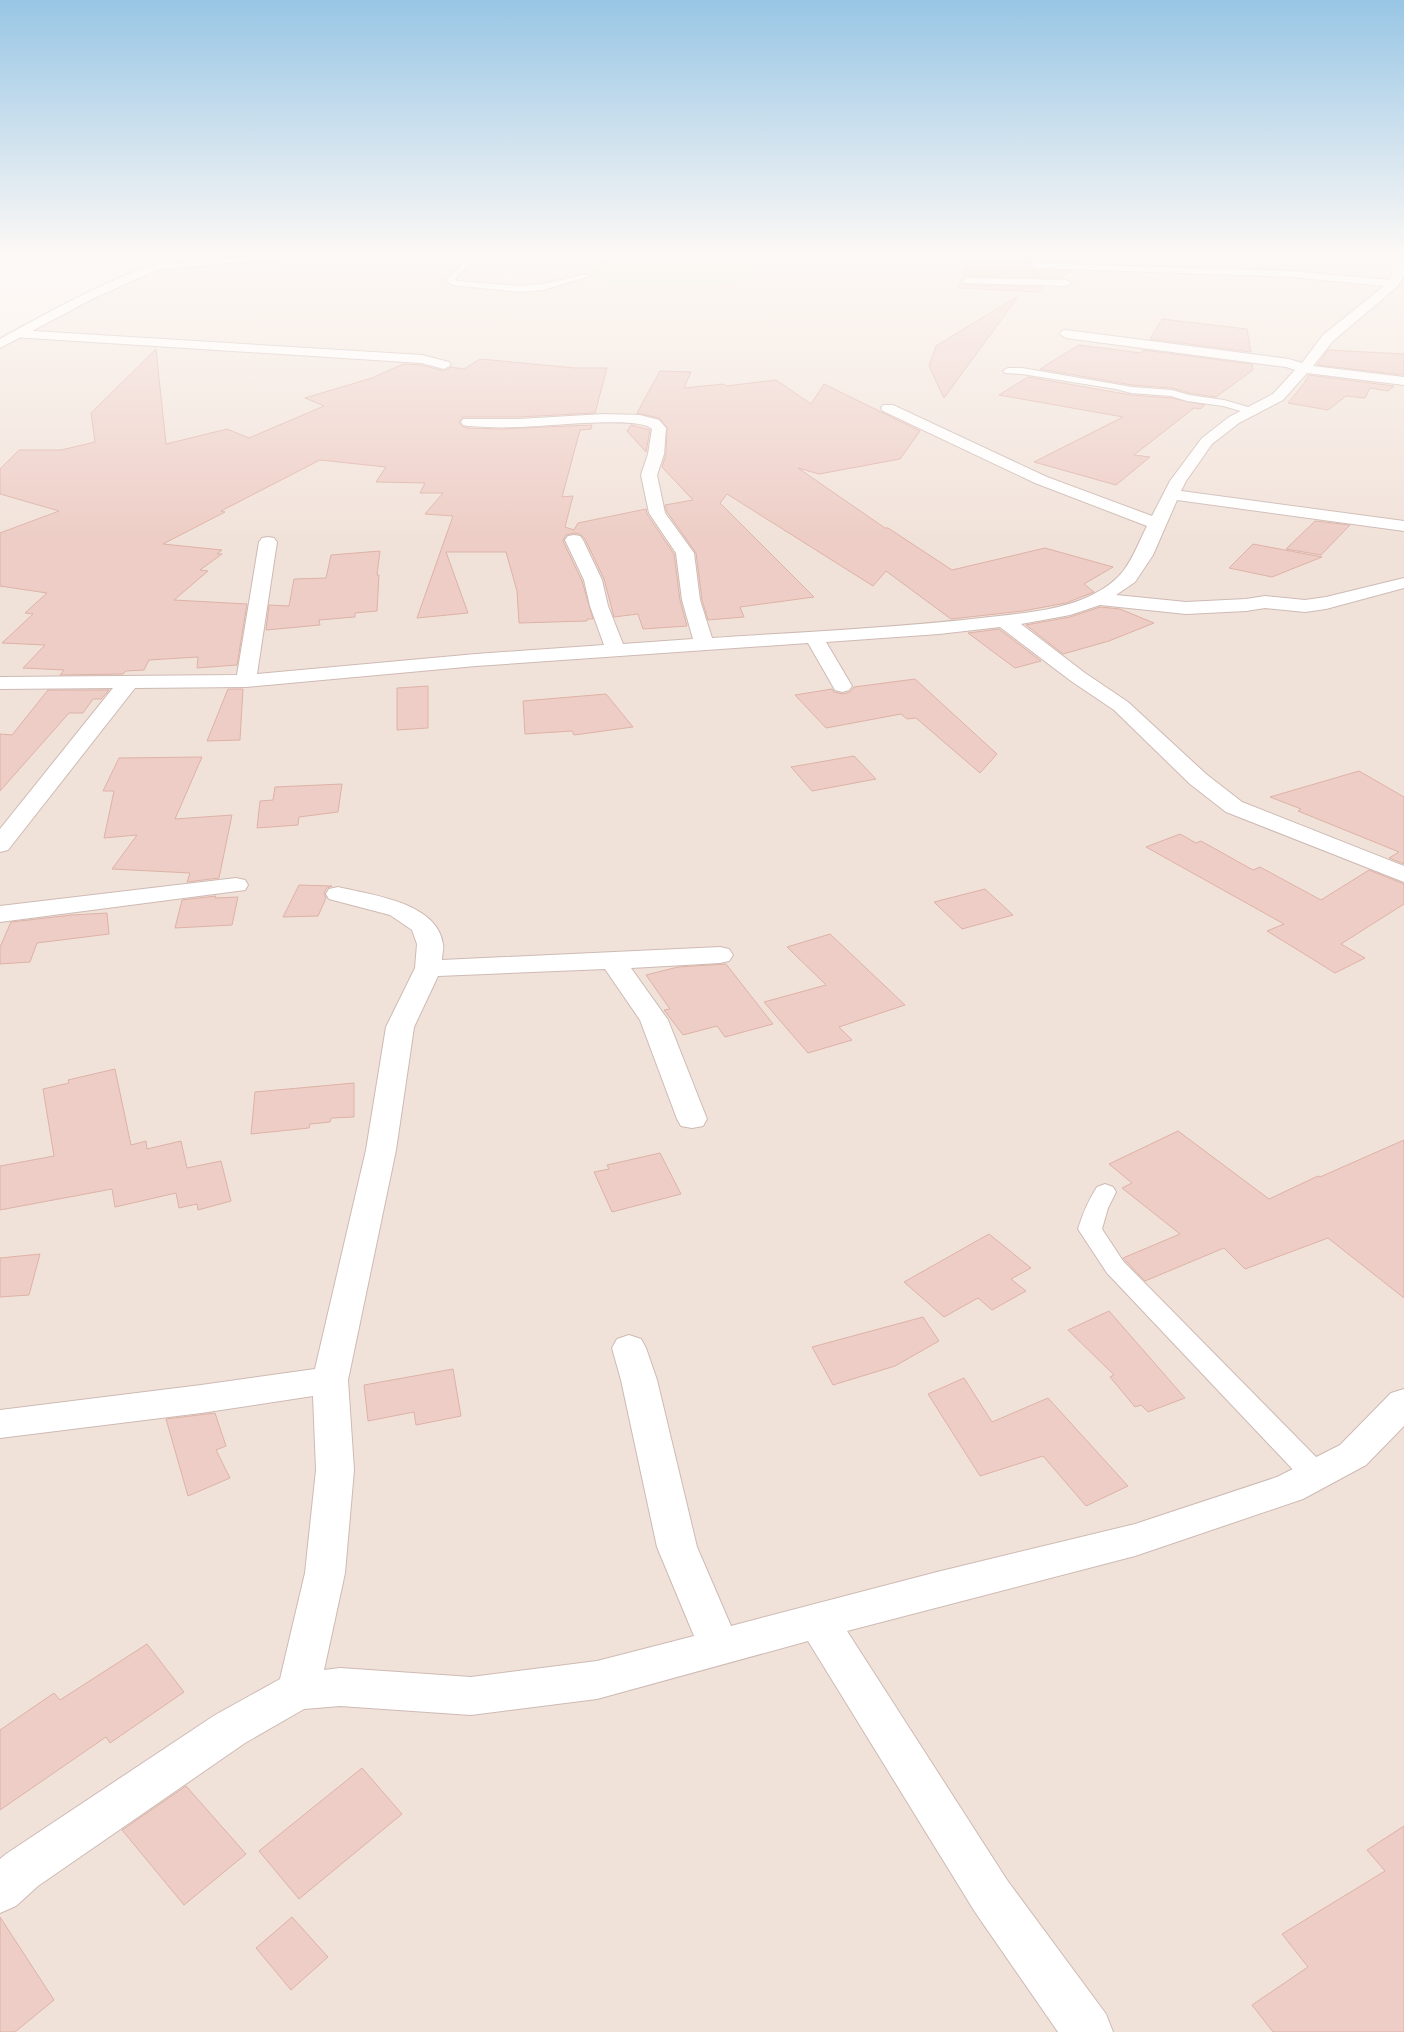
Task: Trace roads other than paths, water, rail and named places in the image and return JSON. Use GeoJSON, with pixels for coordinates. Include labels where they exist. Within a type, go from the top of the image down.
{"type":"FeatureCollection","features":[{"type":"Feature","properties":{"kind":"street"},"geometry":{"type":"LineString","coordinates":[[290,351],[422,359],[444,365]]}},
{"type":"Feature","properties":{"kind":"street"},"geometry":{"type":"LineString","coordinates":[[1195,351],[1289,363],[1304,369],[1404,381]]}},
{"type":"Feature","properties":{"kind":"street"},"geometry":{"type":"LineString","coordinates":[[0,683],[92,681],[128,683],[246,680],[704,643],[939,628],[1005,621],[1070,609],[1099,599],[1129,578],[1144,555],[1178,481],[1207,441],[1234,420],[1278,397],[1318,351]]}},
{"type":"Feature","properties":{"kind":"street"},"geometry":{"type":"LineString","coordinates":[[888,408],[1041,480],[1157,524]]}},
{"type":"Feature","properties":{"kind":"street"},"geometry":{"type":"LineString","coordinates":[[468,422],[519,423],[604,418],[640,419],[654,423],[659,428],[656,454],[648,475],[657,513],[685,553],[691,600],[704,643]]}},
{"type":"Feature","properties":{"kind":"street"},"geometry":{"type":"LineString","coordinates":[[1172,495],[1404,526]]}},
{"type":"Feature","properties":{"kind":"street"},"geometry":{"type":"LineString","coordinates":[[574,540],[593,580],[599,606],[616,650]]}},
{"type":"Feature","properties":{"kind":"street"},"geometry":{"type":"LineString","coordinates":[[246,680],[268,542]]}},
{"type":"Feature","properties":{"kind":"street"},"geometry":{"type":"LineString","coordinates":[[1099,599],[1186,608],[1246,605],[1265,602],[1305,606],[1326,604],[1404,583]]}},
{"type":"Feature","properties":{"kind":"street"},"geometry":{"type":"LineString","coordinates":[[1005,621],[1058,662],[1121,706],[1198,779],[1234,806],[1404,875]]}},
{"type":"Feature","properties":{"kind":"street"},"geometry":{"type":"LineString","coordinates":[[814,637],[842,686]]}},
{"type":"Feature","properties":{"kind":"street"},"geometry":{"type":"LineString","coordinates":[[0,845],[128,683]]}},
{"type":"Feature","properties":{"kind":"street"},"geometry":{"type":"LineString","coordinates":[[0,914],[236,885]]}},
{"type":"Feature","properties":{"kind":"street"},"geometry":{"type":"LineString","coordinates":[[298,1691],[326,1564],[335,1470],[330,1380],[381,1150],[400,1027],[428,968],[430,944],[423,926],[399,910],[338,894]]}},
{"type":"Feature","properties":{"kind":"street"},"geometry":{"type":"LineString","coordinates":[[428,968],[720,955]]}},
{"type":"Feature","properties":{"kind":"street"},"geometry":{"type":"LineString","coordinates":[[613,961],[654,1020],[692,1118]]}},
{"type":"Feature","properties":{"kind":"street"},"geometry":{"type":"LineString","coordinates":[[629,1348],[639,1380],[677,1546],[719,1647]]}},
{"type":"Feature","properties":{"kind":"street"},"geometry":{"type":"LineString","coordinates":[[0,1424],[201,1399],[330,1380]]}},
{"type":"Feature","properties":{"kind":"street"},"geometry":{"type":"LineString","coordinates":[[0,1890],[22,1870],[230,1729],[298,1691],[340,1687],[471,1696],[597,1680],[937,1589],[1135,1540],[1290,1488],[1353,1455],[1404,1404]]}},
{"type":"Feature","properties":{"kind":"street"},"geometry":{"type":"LineString","coordinates":[[818,1621],[991,1896],[1088,2032]]}},
{"type":"Feature","properties":{"kind":"lane"},"geometry":{"type":"LineString","coordinates":[[1008,370],[1117,386],[1130,390],[1172,393],[1187,398],[1224,403],[1251,411]]}},
{"type":"Feature","properties":{"kind":"lane"},"geometry":{"type":"LineString","coordinates":[[1105,1192],[1096,1208],[1090,1228],[1115,1267],[1309,1468]]}}]}
